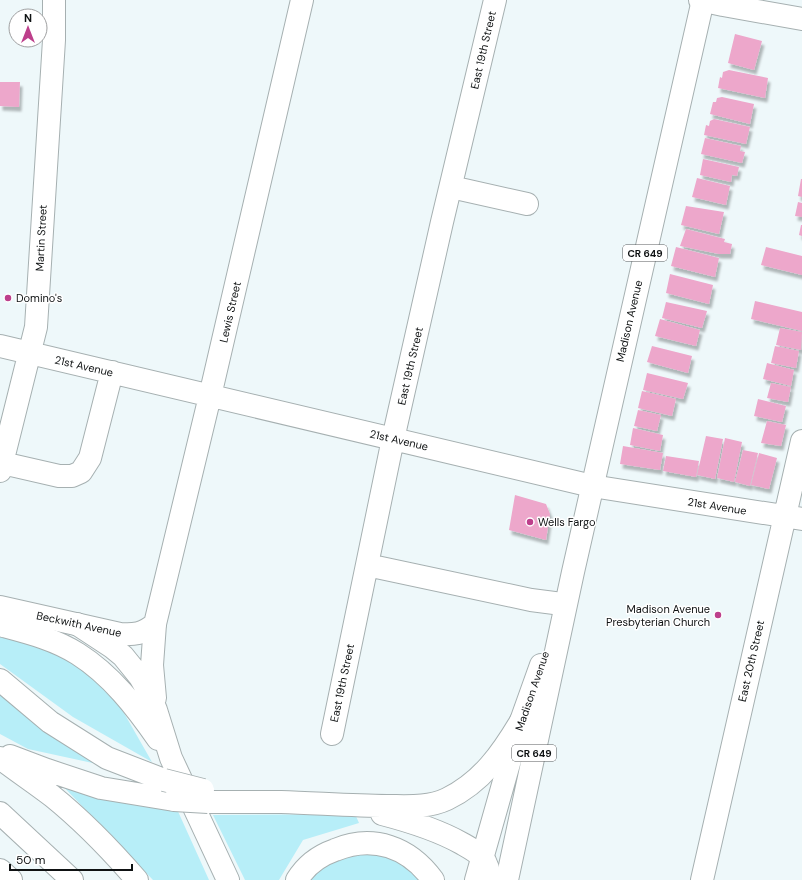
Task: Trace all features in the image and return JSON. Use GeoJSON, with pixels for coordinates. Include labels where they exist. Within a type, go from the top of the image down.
{"type":"FeatureCollection","features":[{"type":"Feature","properties":{"kind":"main road","name":"Martin Street"},"geometry":{"type":"LineString","coordinates":[[1,467],[36,327],[54,40],[54,0]]}},
{"type":"Feature","properties":{"kind":"main road","name":"Lewis Street"},"geometry":{"type":"LineString","coordinates":[[156,710],[152,665],[155,624],[210,396],[302,0]]}},
{"type":"Feature","properties":{"kind":"main road","name":"East 19th Street"},"geometry":{"type":"LineString","coordinates":[[332,734],[393,439],[495,0]]}},
{"type":"Feature","properties":{"kind":"main road"},"geometry":{"type":"LineString","coordinates":[[702,0],[802,19]]}},
{"type":"Feature","properties":{"kind":"main road","name":"Madison Avenue"},"geometry":{"type":"LineString","coordinates":[[507,880],[592,486],[702,0]]}},
{"type":"Feature","properties":{"kind":"main road"},"geometry":{"type":"LineString","coordinates":[[451,187],[527,204]]}},
{"type":"Feature","properties":{"kind":"main road","name":"21st Avenue"},"geometry":{"type":"LineString","coordinates":[[0,346],[592,486],[793,518]]}},
{"type":"Feature","properties":{"kind":"main road"},"geometry":{"type":"LineString","coordinates":[[1,467],[59,476],[72,476],[81,472],[90,458],[112,372]]}},
{"type":"Feature","properties":{"kind":"main road","name":"East 20th Street"},"geometry":{"type":"LineString","coordinates":[[702,880],[793,518],[802,442]]}},
{"type":"Feature","properties":{"kind":"main road"},"geometry":{"type":"LineString","coordinates":[[367,565],[524,598],[562,604]]}},
{"type":"Feature","properties":{"kind":"main road","name":"Madison Avenue"},"geometry":{"type":"LineString","coordinates":[[476,880],[521,721],[573,572]]}},
{"type":"Feature","properties":{"kind":"main road","name":"Beckwith Avenue"},"geometry":{"type":"LineString","coordinates":[[0,606],[120,634],[134,635],[142,633],[155,624]]}},
{"type":"Feature","properties":{"kind":"main road"},"geometry":{"type":"LineString","coordinates":[[77,624],[123,656],[140,677],[148,690],[171,758],[228,880]]}},
{"type":"Feature","properties":{"kind":"main road"},"geometry":{"type":"LineString","coordinates":[[0,625],[62,646],[93,664],[119,688],[134,706],[171,758]]}},
{"type":"Feature","properties":{"kind":"main road"},"geometry":{"type":"LineString","coordinates":[[0,680],[50,722],[107,758],[205,796]]}},
{"type":"Feature","properties":{"kind":"main road"},"geometry":{"type":"LineString","coordinates":[[0,751],[47,770],[101,788],[174,800],[205,796],[352,806],[424,806],[446,800],[473,783],[484,773],[504,748],[521,721]]}},
{"type":"Feature","properties":{"kind":"main road"},"geometry":{"type":"LineString","coordinates":[[0,758],[52,796],[86,825],[138,880]]}},
{"type":"Feature","properties":{"kind":"main road"},"geometry":{"type":"LineString","coordinates":[[352,806],[414,822],[447,835],[471,848],[482,857],[490,872],[489,880]]}},
{"type":"Feature","properties":{"kind":"main road"},"geometry":{"type":"LineString","coordinates":[[0,813],[72,880]]}},
{"type":"Feature","properties":{"kind":"main road"},"geometry":{"type":"LineString","coordinates":[[297,880],[303,870],[315,859],[344,846],[358,843],[372,843],[399,850],[414,859],[433,880]]}},
{"type":"Feature","properties":{"kind":"main road"},"geometry":{"type":"LineString","coordinates":[[0,870],[11,880]]}},
{"type":"Feature","properties":{"kind":"shaded area"},"geometry":{"type":"Polygon","coordinates":[[[0,631],[70,654],[112,692],[152,762],[73,717],[0,664],[0,631]]]}},
{"type":"Feature","properties":{"kind":"shaded area"},"geometry":{"type":"Polygon","coordinates":[[[0,692],[111,767],[28,749],[0,734],[0,692]]]}},
{"type":"Feature","properties":{"kind":"shaded area"},"geometry":{"type":"Polygon","coordinates":[[[58,781],[176,807],[209,880],[153,880],[58,781]]]}},
{"type":"Feature","properties":{"kind":"shaded area"},"geometry":{"type":"Polygon","coordinates":[[[355,814],[359,823],[303,840],[279,880],[245,880],[213,815],[355,814]]]}},
{"type":"Feature","properties":{"kind":"shaded area"},"geometry":{"type":"Polygon","coordinates":[[[361,849],[412,862],[419,880],[306,880],[308,875],[361,849]]]}},
{"type":"Feature","properties":{"kind":"building"},"geometry":{"type":"Polygon","coordinates":[[[735,34],[762,41],[754,70],[728,63],[735,34]]]}},
{"type":"Feature","properties":{"kind":"building"},"geometry":{"type":"Polygon","coordinates":[[[729,70],[768,78],[765,98],[718,88],[720,77],[722,78],[723,72],[729,70]]]}},
{"type":"Feature","properties":{"kind":"building"},"geometry":{"type":"Polygon","coordinates":[[[0,82],[20,82],[19,107],[0,106],[0,82]]]}},
{"type":"Feature","properties":{"kind":"building"},"geometry":{"type":"Polygon","coordinates":[[[722,97],[754,104],[750,124],[710,114],[713,102],[716,102],[717,98],[722,97]]]}},
{"type":"Feature","properties":{"kind":"building"},"geometry":{"type":"Polygon","coordinates":[[[714,119],[750,127],[746,144],[704,135],[706,125],[709,126],[710,121],[714,119]]]}},
{"type":"Feature","properties":{"kind":"building"},"geometry":{"type":"Polygon","coordinates":[[[705,138],[741,146],[740,151],[745,152],[742,163],[701,154],[705,138]]]}},
{"type":"Feature","properties":{"kind":"building"},"geometry":{"type":"Polygon","coordinates":[[[703,159],[739,167],[737,176],[732,175],[731,182],[700,175],[703,159]]]}},
{"type":"Feature","properties":{"kind":"building"},"geometry":{"type":"Polygon","coordinates":[[[697,178],[730,186],[726,205],[692,197],[697,178]]]}},
{"type":"Feature","properties":{"kind":"building"},"geometry":{"type":"Polygon","coordinates":[[[802,179],[802,197],[798,196],[802,179]]]}},
{"type":"Feature","properties":{"kind":"building"},"geometry":{"type":"Polygon","coordinates":[[[798,202],[802,203],[802,217],[795,216],[798,202]]]}},
{"type":"Feature","properties":{"kind":"building"},"geometry":{"type":"Polygon","coordinates":[[[686,206],[724,212],[719,234],[681,225],[686,206]]]}},
{"type":"Feature","properties":{"kind":"building"},"geometry":{"type":"Polygon","coordinates":[[[802,225],[802,236],[799,235],[802,225]]]}},
{"type":"Feature","properties":{"kind":"building"},"geometry":{"type":"Polygon","coordinates":[[[686,229],[725,239],[724,242],[732,244],[730,254],[719,254],[680,246],[686,229]]]}},
{"type":"Feature","properties":{"kind":"building"},"geometry":{"type":"Polygon","coordinates":[[[676,247],[719,258],[715,277],[671,266],[676,247]]]}},
{"type":"Feature","properties":{"kind":"building"},"geometry":{"type":"Polygon","coordinates":[[[766,247],[802,256],[802,275],[761,265],[766,247]]]}},
{"type":"Feature","properties":{"kind":"building"},"geometry":{"type":"Polygon","coordinates":[[[670,274],[713,285],[709,304],[666,293],[670,274]]]}},
{"type":"Feature","properties":{"kind":"building"},"geometry":{"type":"Polygon","coordinates":[[[755,301],[802,312],[802,331],[751,319],[755,301]]]}},
{"type":"Feature","properties":{"kind":"building"},"geometry":{"type":"Polygon","coordinates":[[[666,302],[707,311],[702,328],[662,318],[666,302]]]}},
{"type":"Feature","properties":{"kind":"building"},"geometry":{"type":"Polygon","coordinates":[[[660,319],[700,330],[696,346],[655,336],[660,319]]]}},
{"type":"Feature","properties":{"kind":"building"},"geometry":{"type":"Polygon","coordinates":[[[780,328],[802,332],[801,350],[776,345],[780,328]]]}},
{"type":"Feature","properties":{"kind":"building"},"geometry":{"type":"Polygon","coordinates":[[[652,346],[692,356],[688,373],[647,362],[652,346]]]}},
{"type":"Feature","properties":{"kind":"building"},"geometry":{"type":"Polygon","coordinates":[[[775,346],[799,351],[796,368],[771,363],[775,346]]]}},
{"type":"Feature","properties":{"kind":"building"},"geometry":{"type":"Polygon","coordinates":[[[767,363],[794,370],[791,386],[763,379],[767,363]]]}},
{"type":"Feature","properties":{"kind":"building"},"geometry":{"type":"Polygon","coordinates":[[[647,373],[688,383],[683,399],[643,390],[647,373]]]}},
{"type":"Feature","properties":{"kind":"building"},"geometry":{"type":"Polygon","coordinates":[[[771,383],[791,387],[788,402],[767,398],[771,383]]]}},
{"type":"Feature","properties":{"kind":"building"},"geometry":{"type":"Polygon","coordinates":[[[642,391],[676,399],[672,416],[638,408],[642,391]]]}},
{"type":"Feature","properties":{"kind":"building"},"geometry":{"type":"Polygon","coordinates":[[[758,399],[786,406],[782,422],[754,416],[758,399]]]}},
{"type":"Feature","properties":{"kind":"building"},"geometry":{"type":"Polygon","coordinates":[[[638,410],[661,415],[657,431],[634,426],[638,410]]]}},
{"type":"Feature","properties":{"kind":"building"},"geometry":{"type":"Polygon","coordinates":[[[767,421],[786,425],[781,446],[761,443],[767,421]]]}},
{"type":"Feature","properties":{"kind":"building"},"geometry":{"type":"Polygon","coordinates":[[[633,428],[663,435],[660,451],[630,445],[633,428]]]}},
{"type":"Feature","properties":{"kind":"building"},"geometry":{"type":"Polygon","coordinates":[[[706,436],[723,439],[715,479],[697,475],[706,436]]]}},
{"type":"Feature","properties":{"kind":"building"},"geometry":{"type":"Polygon","coordinates":[[[725,438],[742,442],[734,482],[717,478],[725,438]]]}},
{"type":"Feature","properties":{"kind":"building"},"geometry":{"type":"Polygon","coordinates":[[[623,446],[663,453],[660,470],[620,464],[623,446]]]}},
{"type":"Feature","properties":{"kind":"building"},"geometry":{"type":"Polygon","coordinates":[[[743,450],[758,453],[750,486],[735,482],[743,450]]]}},
{"type":"Feature","properties":{"kind":"building"},"geometry":{"type":"Polygon","coordinates":[[[759,453],[777,458],[769,489],[751,485],[759,453]]]}},
{"type":"Feature","properties":{"kind":"building"},"geometry":{"type":"Polygon","coordinates":[[[666,456],[699,461],[696,477],[663,471],[666,456]]]}},
{"type":"Feature","properties":{"kind":"building","name":"Wells Fargo"},"geometry":{"type":"Polygon","coordinates":[[[515,495],[546,504],[550,514],[546,540],[509,530],[515,495]]]}},
{"type":"Feature","properties":{"kind":"place","name":"Domino's"},"geometry":{"type":"Point","coordinates":[8,298]}},
{"type":"Feature","properties":{"kind":"place","name":"Wells Fargo"},"geometry":{"type":"Point","coordinates":[530,522]}},
{"type":"Feature","properties":{"kind":"place","name":"Madison Avenue Presbyterian Church"},"geometry":{"type":"Point","coordinates":[718,615]}}]}
